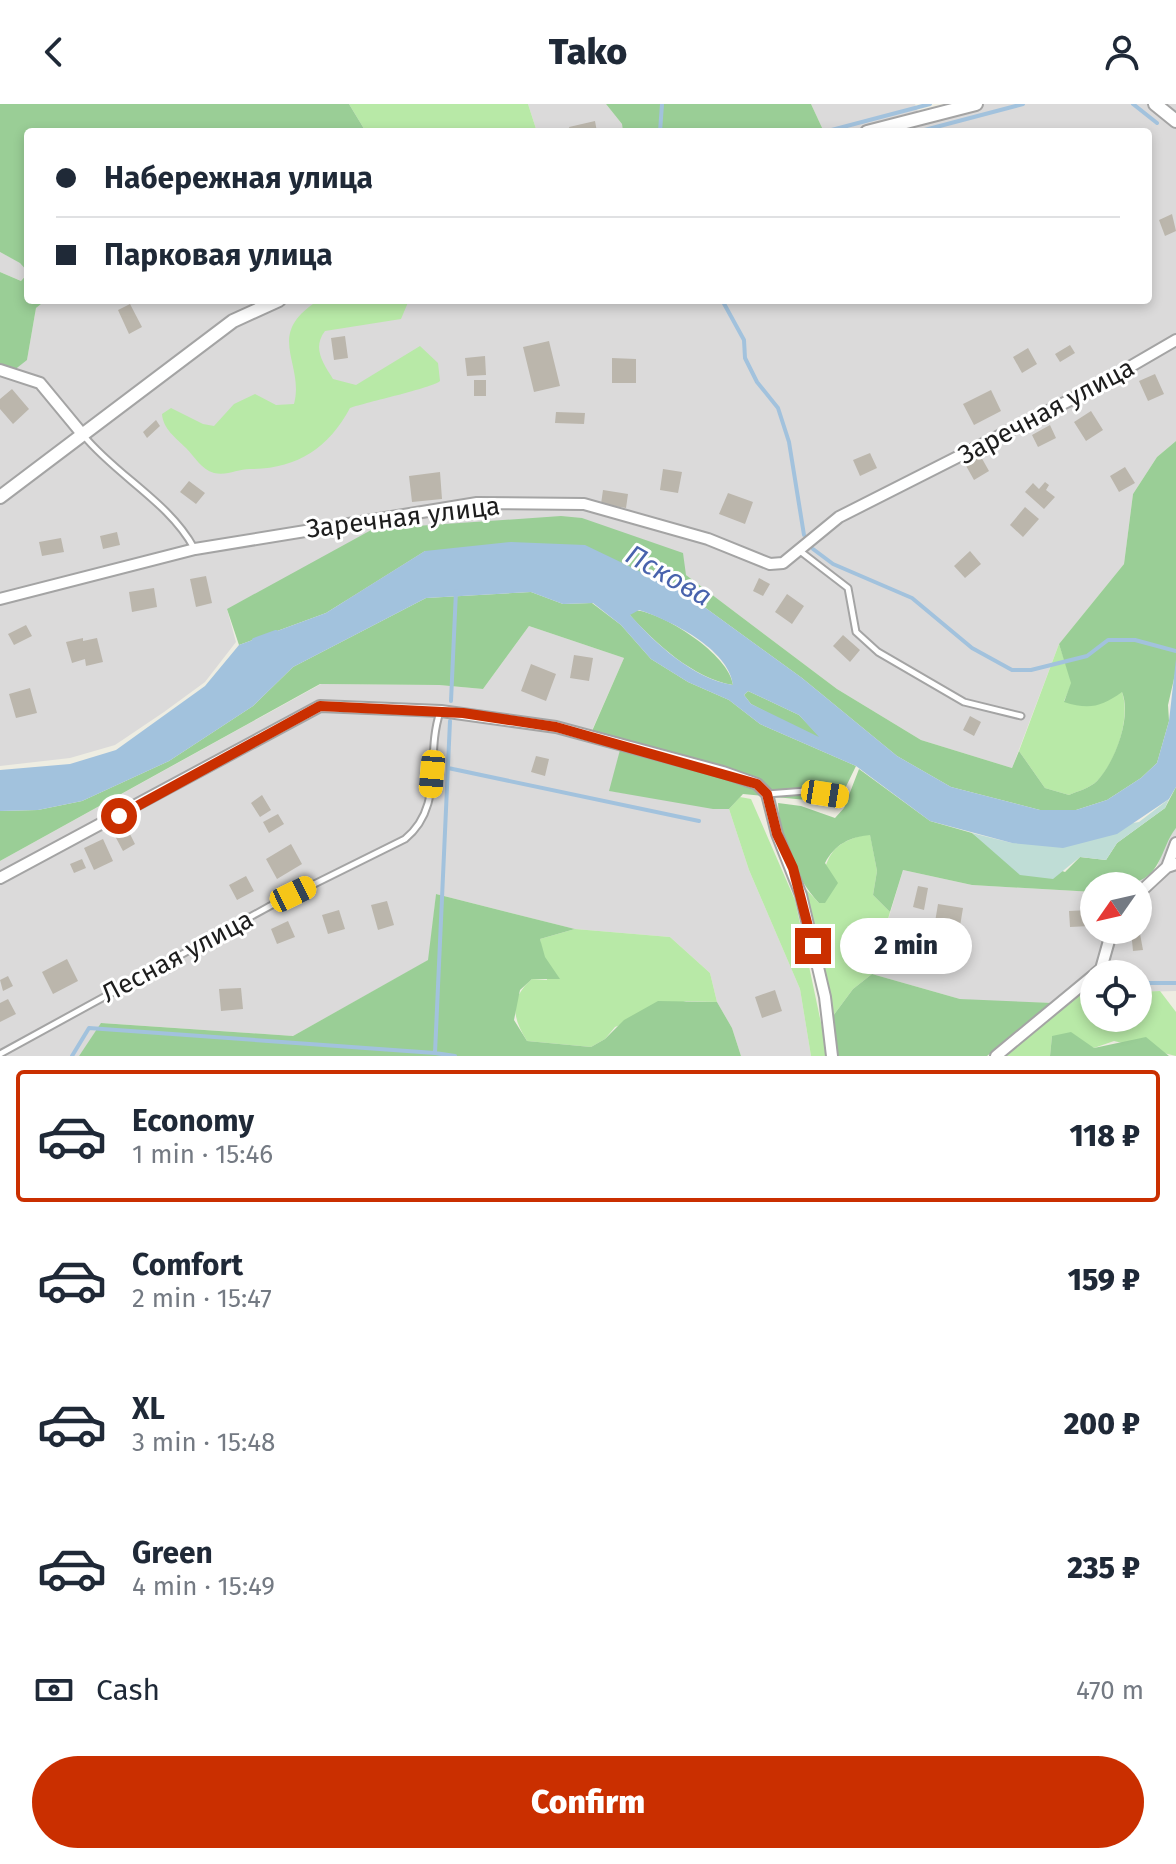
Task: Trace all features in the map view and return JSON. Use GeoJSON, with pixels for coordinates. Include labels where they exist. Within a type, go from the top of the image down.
{"type":"FeatureCollection","features":[{"type":"Feature","properties":{"kind":"street"},"geometry":{"type":"LineString","coordinates":[[883,128],[976,104]]}},
{"type":"Feature","properties":{"kind":"street"},"geometry":{"type":"LineString","coordinates":[[1155,104],[1176,121]]}},
{"type":"Feature","properties":{"kind":"street"},"geometry":{"type":"LineString","coordinates":[[0,497],[233,321],[270,304]]}},
{"type":"Feature","properties":{"kind":"street","name":"Заречная улица"},"geometry":{"type":"LineString","coordinates":[[0,599],[195,549],[477,503],[584,504],[708,539],[770,564],[783,563],[839,517],[1090,390],[1176,340]]}},
{"type":"Feature","properties":{"kind":"street"},"geometry":{"type":"LineString","coordinates":[[0,370],[40,383],[83,435]]}},
{"type":"Feature","properties":{"kind":"street"},"geometry":{"type":"LineString","coordinates":[[0,878],[311,708],[340,705],[441,711],[556,727],[723,772],[757,784],[767,794],[777,834],[801,895],[825,997],[832,1056]]}},
{"type":"Feature","properties":{"kind":"street"},"geometry":{"type":"LineString","coordinates":[[1152,882],[1171,865],[1176,843]]}},
{"type":"Feature","properties":{"kind":"street"},"geometry":{"type":"LineString","coordinates":[[996,1056],[1080,987]]}},
{"type":"Feature","properties":{"kind":"lane"},"geometry":{"type":"LineString","coordinates":[[83,435],[99,454],[183,527],[195,549]]}},
{"type":"Feature","properties":{"kind":"lane"},"geometry":{"type":"LineString","coordinates":[[800,551],[848,588],[856,632],[878,652],[964,702],[1021,716]]}},
{"type":"Feature","properties":{"kind":"lane","name":"Лесная улица"},"geometry":{"type":"LineString","coordinates":[[0,1054],[125,982],[405,839],[421,825],[429,806],[433,735],[441,711]]}},
{"type":"Feature","properties":{"kind":"lane"},"geometry":{"type":"LineString","coordinates":[[767,794],[806,791],[845,797]]}},
{"type":"Feature","properties":{"kind":"shaded area"},"geometry":{"type":"Polygon","coordinates":[[[528,104],[606,104],[622,128],[536,128],[528,104]]]}},
{"type":"Feature","properties":{"kind":"shaded area"},"geometry":{"type":"Polygon","coordinates":[[[811,104],[915,104],[919,114],[952,104],[1176,104],[1176,441],[1157,457],[1133,494],[1124,564],[1059,644],[1012,768],[921,740],[837,689],[686,575],[227,609],[236,642],[205,682],[164,712],[115,745],[70,758],[0,766],[0,369],[27,360],[36,308],[41,304],[1152,304],[1152,128],[822,128],[811,104]]]}},
{"type":"Feature","properties":{"kind":"shaded area"},"geometry":{"type":"Polygon","coordinates":[[[0,252],[21,263],[24,277],[21,281],[0,272],[0,252]]]}},
{"type":"Feature","properties":{"kind":"shaded area"},"geometry":{"type":"Polygon","coordinates":[[[511,542],[585,545],[685,593],[802,678],[897,756],[951,787],[1040,810],[1076,810],[1107,800],[1141,778],[1157,763],[1169,721],[1176,659],[1176,787],[1169,799],[1117,834],[1063,848],[1012,843],[930,821],[856,766],[760,724],[729,700],[688,682],[651,659],[621,625],[593,603],[563,604],[531,592],[426,598],[293,667],[253,706],[169,761],[82,801],[38,810],[0,811],[0,770],[70,764],[116,750],[205,686],[239,645],[326,613],[425,551],[511,542]],[[639,610],[630,615],[676,658],[689,668],[733,685],[729,672],[710,648],[681,629],[639,610]],[[748,691],[744,695],[751,704],[819,737],[799,715],[748,691]]]}},
{"type":"Feature","properties":{"kind":"shaded area"},"geometry":{"type":"Polygon","coordinates":[[[529,626],[624,658],[589,737],[621,746],[610,791],[729,809],[749,870],[800,989],[811,1056],[741,1056],[732,1028],[717,1002],[710,973],[670,937],[575,929],[436,894],[429,960],[293,1036],[102,1023],[79,1056],[0,1056],[0,861],[321,684],[439,685],[483,689],[529,626]]]}},
{"type":"Feature","properties":{"kind":"shaded area"},"geometry":{"type":"Polygon","coordinates":[[[1169,799],[1165,808],[1117,843],[1106,860],[1080,857],[1053,879],[1020,875],[972,833],[1012,843],[1139,822],[1169,799]]]}},
{"type":"Feature","properties":{"kind":"shaded area"},"geometry":{"type":"Polygon","coordinates":[[[1176,828],[1176,991],[1152,992],[1152,960],[1080,960],[1080,995],[1066,1003],[960,999],[872,974],[903,870],[972,885],[1080,891],[1080,944],[1152,944],[1151,872],[1157,867],[1168,837],[1176,828]]]}},
{"type":"Feature","properties":{"kind":"green space"},"geometry":{"type":"Polygon","coordinates":[[[0,104],[349,104],[364,128],[24,128],[24,268],[0,252],[0,104]]]}},
{"type":"Feature","properties":{"kind":"green space"},"geometry":{"type":"Polygon","coordinates":[[[349,104],[528,104],[536,128],[364,128],[349,104]]]}},
{"type":"Feature","properties":{"kind":"green space"},"geometry":{"type":"Polygon","coordinates":[[[606,104],[811,104],[822,128],[622,128],[606,104]]]}},
{"type":"Feature","properties":{"kind":"green space"},"geometry":{"type":"Polygon","coordinates":[[[0,272],[21,281],[24,278],[24,304],[41,304],[36,308],[27,360],[13,371],[0,369],[0,272]]]}},
{"type":"Feature","properties":{"kind":"green space"},"geometry":{"type":"Polygon","coordinates":[[[314,304],[407,304],[401,319],[325,331],[319,343],[323,361],[333,379],[356,385],[420,346],[438,363],[440,381],[350,408],[332,435],[296,461],[223,474],[205,469],[171,433],[162,414],[171,408],[203,424],[214,426],[234,404],[255,394],[276,405],[294,404],[295,375],[289,337],[302,313],[314,304]]]}},
{"type":"Feature","properties":{"kind":"green space"},"geometry":{"type":"Polygon","coordinates":[[[1176,441],[1176,670],[1168,705],[1169,721],[1157,763],[1141,778],[1107,800],[1076,810],[1040,810],[951,787],[897,756],[802,678],[685,593],[425,551],[326,613],[239,645],[227,609],[373,529],[561,516],[582,518],[683,553],[686,575],[837,689],[921,740],[1012,768],[1019,751],[1045,788],[1069,795],[1094,783],[1104,773],[1120,739],[1125,702],[1122,692],[1094,706],[1064,702],[1071,683],[1059,644],[1124,564],[1133,494],[1157,457],[1176,441]]]}},
{"type":"Feature","properties":{"kind":"green space"},"geometry":{"type":"Polygon","coordinates":[[[531,592],[563,604],[592,603],[621,625],[651,659],[688,682],[729,700],[760,724],[856,766],[838,803],[743,794],[729,809],[713,809],[609,791],[621,746],[589,738],[624,658],[529,626],[483,689],[439,685],[320,684],[0,861],[0,811],[38,810],[82,801],[169,761],[253,706],[293,667],[426,598],[531,592]]]}},
{"type":"Feature","properties":{"kind":"green space"},"geometry":{"type":"Polygon","coordinates":[[[633,610],[646,612],[677,626],[708,648],[729,673],[733,685],[704,675],[676,658],[629,614],[633,610]]]}},
{"type":"Feature","properties":{"kind":"green space"},"geometry":{"type":"Polygon","coordinates":[[[1059,644],[1072,683],[1064,701],[1122,692],[1125,714],[1116,751],[1104,773],[1094,783],[1069,795],[1045,788],[1019,751],[1059,644]]]}},
{"type":"Feature","properties":{"kind":"green space"},"geometry":{"type":"Polygon","coordinates":[[[748,691],[799,715],[820,737],[818,739],[751,704],[744,695],[748,691]]]}},
{"type":"Feature","properties":{"kind":"green space"},"geometry":{"type":"Polygon","coordinates":[[[859,769],[930,821],[972,833],[988,845],[1065,872],[1080,857],[1106,860],[1117,843],[1165,808],[1176,787],[1176,828],[1152,872],[1080,872],[1080,891],[972,885],[903,870],[890,912],[873,895],[877,871],[870,835],[844,843],[829,856],[825,863],[838,883],[825,903],[819,903],[810,893],[790,857],[778,803],[801,806],[835,818],[844,808],[859,769]]]}},
{"type":"Feature","properties":{"kind":"green space"},"geometry":{"type":"Polygon","coordinates":[[[740,797],[751,799],[795,900],[828,1056],[811,1056],[800,989],[749,870],[729,809],[740,797]]]}},
{"type":"Feature","properties":{"kind":"green space"},"geometry":{"type":"Polygon","coordinates":[[[870,834],[877,871],[873,895],[890,912],[872,974],[853,989],[833,1016],[802,885],[819,903],[830,856],[844,843],[870,834]]]}},
{"type":"Feature","properties":{"kind":"green space"},"geometry":{"type":"Polygon","coordinates":[[[436,894],[575,929],[540,939],[545,957],[560,979],[532,979],[520,990],[514,1020],[527,1041],[591,1047],[605,1039],[624,1020],[658,1001],[717,1002],[732,1028],[741,1056],[79,1056],[101,1023],[293,1036],[428,960],[436,894]]]}},
{"type":"Feature","properties":{"kind":"green space"},"geometry":{"type":"Polygon","coordinates":[[[575,929],[670,937],[710,973],[717,1002],[686,1001],[615,1027],[605,1039],[591,1047],[527,1041],[518,1024],[515,1008],[519,994],[532,979],[547,980],[540,939],[575,929]]]}},
{"type":"Feature","properties":{"kind":"green space"},"geometry":{"type":"Polygon","coordinates":[[[872,974],[960,999],[1054,1003],[987,1056],[837,1056],[833,1016],[853,989],[872,974]]]}},
{"type":"Feature","properties":{"kind":"green space"},"geometry":{"type":"Polygon","coordinates":[[[1152,991],[1160,991],[1176,1012],[1176,1056],[1114,1041],[1094,1048],[1052,1036],[1050,1056],[1005,1056],[1060,1007],[1080,995],[1080,1032],[1152,1032],[1152,991]]]}},
{"type":"Feature","properties":{"kind":"green space"},"geometry":{"type":"Polygon","coordinates":[[[1071,1032],[1094,1048],[1146,1037],[1169,1056],[1050,1056],[1052,1036],[1071,1032]]]}},
{"type":"Feature","properties":{"kind":"building"},"geometry":{"type":"Polygon","coordinates":[[[595,121],[596,128],[569,128],[595,121]]]}},
{"type":"Feature","properties":{"kind":"building"},"geometry":{"type":"Polygon","coordinates":[[[1172,214],[1176,231],[1165,236],[1159,220],[1172,214]]]}},
{"type":"Feature","properties":{"kind":"building"},"geometry":{"type":"Polygon","coordinates":[[[130,304],[142,327],[129,334],[118,310],[130,304]]]}},
{"type":"Feature","properties":{"kind":"building"},"geometry":{"type":"Polygon","coordinates":[[[345,336],[348,358],[334,360],[331,338],[345,336]]]}},
{"type":"Feature","properties":{"kind":"building"},"geometry":{"type":"Polygon","coordinates":[[[549,341],[560,386],[534,392],[523,347],[549,341]]]}},
{"type":"Feature","properties":{"kind":"building"},"geometry":{"type":"Polygon","coordinates":[[[1070,345],[1075,353],[1060,362],[1055,354],[1070,345]]]}},
{"type":"Feature","properties":{"kind":"building"},"geometry":{"type":"Polygon","coordinates":[[[1028,348],[1037,364],[1022,373],[1013,357],[1028,348]]]}},
{"type":"Feature","properties":{"kind":"building"},"geometry":{"type":"Polygon","coordinates":[[[485,356],[486,375],[467,376],[465,358],[485,356]]]}},
{"type":"Feature","properties":{"kind":"building"},"geometry":{"type":"Polygon","coordinates":[[[612,358],[636,359],[636,383],[612,383],[612,358]]]}},
{"type":"Feature","properties":{"kind":"building"},"geometry":{"type":"Polygon","coordinates":[[[1155,374],[1164,394],[1148,401],[1139,381],[1155,374]]]}},
{"type":"Feature","properties":{"kind":"building"},"geometry":{"type":"Polygon","coordinates":[[[474,380],[486,380],[486,396],[474,396],[474,380]]]}},
{"type":"Feature","properties":{"kind":"building"},"geometry":{"type":"Polygon","coordinates":[[[12,389],[29,409],[13,424],[0,409],[0,399],[12,389]]]}},
{"type":"Feature","properties":{"kind":"building"},"geometry":{"type":"Polygon","coordinates":[[[991,390],[1001,411],[974,425],[963,404],[991,390]]]}},
{"type":"Feature","properties":{"kind":"building"},"geometry":{"type":"Polygon","coordinates":[[[1091,411],[1103,430],[1086,441],[1074,422],[1091,411]]]}},
{"type":"Feature","properties":{"kind":"building"},"geometry":{"type":"Polygon","coordinates":[[[556,412],[585,413],[584,424],[555,423],[556,412]]]}},
{"type":"Feature","properties":{"kind":"building"},"geometry":{"type":"Polygon","coordinates":[[[156,420],[160,426],[147,438],[143,432],[156,420]]]}},
{"type":"Feature","properties":{"kind":"building"},"geometry":{"type":"Polygon","coordinates":[[[1050,425],[1056,438],[1038,447],[1032,435],[1050,425]]]}},
{"type":"Feature","properties":{"kind":"building"},"geometry":{"type":"Polygon","coordinates":[[[870,453],[877,468],[860,476],[853,460],[870,453]]]}},
{"type":"Feature","properties":{"kind":"building"},"geometry":{"type":"Polygon","coordinates":[[[980,455],[989,471],[974,480],[965,464],[980,455]]]}},
{"type":"Feature","properties":{"kind":"building"},"geometry":{"type":"Polygon","coordinates":[[[1125,467],[1135,483],[1119,492],[1110,476],[1125,467]]]}},
{"type":"Feature","properties":{"kind":"building"},"geometry":{"type":"Polygon","coordinates":[[[663,469],[682,472],[678,493],[660,490],[663,469]]]}},
{"type":"Feature","properties":{"kind":"building"},"geometry":{"type":"Polygon","coordinates":[[[440,472],[442,499],[412,502],[409,476],[440,472]]]}},
{"type":"Feature","properties":{"kind":"building"},"geometry":{"type":"Polygon","coordinates":[[[189,481],[205,493],[196,504],[180,492],[189,481]]]}},
{"type":"Feature","properties":{"kind":"building"},"geometry":{"type":"Polygon","coordinates":[[[1045,482],[1049,485],[1046,490],[1055,497],[1044,509],[1025,492],[1033,483],[1039,489],[1045,482]]]}},
{"type":"Feature","properties":{"kind":"building"},"geometry":{"type":"Polygon","coordinates":[[[603,490],[628,494],[626,508],[601,504],[603,490]]]}},
{"type":"Feature","properties":{"kind":"building"},"geometry":{"type":"Polygon","coordinates":[[[728,493],[753,502],[745,524],[719,514],[728,493]]]}},
{"type":"Feature","properties":{"kind":"building"},"geometry":{"type":"Polygon","coordinates":[[[1025,507],[1039,519],[1023,537],[1010,525],[1025,507]]]}},
{"type":"Feature","properties":{"kind":"building"},"geometry":{"type":"Polygon","coordinates":[[[117,532],[120,545],[103,549],[100,536],[117,532]]]}},
{"type":"Feature","properties":{"kind":"building"},"geometry":{"type":"Polygon","coordinates":[[[61,538],[64,552],[42,556],[39,542],[61,538]]]}},
{"type":"Feature","properties":{"kind":"building"},"geometry":{"type":"Polygon","coordinates":[[[970,551],[981,564],[965,578],[954,566],[970,551]]]}},
{"type":"Feature","properties":{"kind":"building"},"geometry":{"type":"Polygon","coordinates":[[[206,576],[212,603],[196,607],[190,579],[206,576]]]}},
{"type":"Feature","properties":{"kind":"building"},"geometry":{"type":"Polygon","coordinates":[[[759,578],[770,584],[763,596],[753,591],[759,578]]]}},
{"type":"Feature","properties":{"kind":"building"},"geometry":{"type":"Polygon","coordinates":[[[154,588],[157,607],[132,612],[129,592],[154,588]]]}},
{"type":"Feature","properties":{"kind":"building"},"geometry":{"type":"Polygon","coordinates":[[[787,594],[804,606],[792,624],[775,612],[787,594]]]}},
{"type":"Feature","properties":{"kind":"building"},"geometry":{"type":"Polygon","coordinates":[[[26,625],[32,636],[14,645],[8,634],[26,625]]]}},
{"type":"Feature","properties":{"kind":"building"},"geometry":{"type":"Polygon","coordinates":[[[843,635],[860,650],[850,662],[833,646],[843,635]]]}},
{"type":"Feature","properties":{"kind":"building"},"geometry":{"type":"Polygon","coordinates":[[[83,638],[83,641],[97,638],[103,662],[86,666],[85,659],[72,663],[66,642],[83,638]]]}},
{"type":"Feature","properties":{"kind":"building"},"geometry":{"type":"Polygon","coordinates":[[[574,655],[593,658],[589,681],[570,678],[574,655]]]}},
{"type":"Feature","properties":{"kind":"building"},"geometry":{"type":"Polygon","coordinates":[[[531,664],[556,674],[546,701],[521,691],[531,664]]]}},
{"type":"Feature","properties":{"kind":"building"},"geometry":{"type":"Polygon","coordinates":[[[30,688],[37,713],[16,718],[9,694],[30,688]]]}},
{"type":"Feature","properties":{"kind":"building"},"geometry":{"type":"Polygon","coordinates":[[[970,716],[981,722],[974,736],[963,730],[970,716]]]}},
{"type":"Feature","properties":{"kind":"building"},"geometry":{"type":"Polygon","coordinates":[[[536,756],[549,759],[545,776],[531,772],[536,756]]]}},
{"type":"Feature","properties":{"kind":"building"},"geometry":{"type":"Polygon","coordinates":[[[262,795],[271,810],[260,817],[251,803],[262,795]]]}},
{"type":"Feature","properties":{"kind":"building"},"geometry":{"type":"Polygon","coordinates":[[[278,814],[284,824],[269,833],[263,822],[278,814]]]}},
{"type":"Feature","properties":{"kind":"building"},"geometry":{"type":"Polygon","coordinates":[[[128,830],[135,844],[123,851],[115,836],[128,830]]]}},
{"type":"Feature","properties":{"kind":"building"},"geometry":{"type":"Polygon","coordinates":[[[103,839],[113,861],[94,870],[84,848],[103,839]]]}},
{"type":"Feature","properties":{"kind":"building"},"geometry":{"type":"Polygon","coordinates":[[[291,844],[302,864],[277,879],[266,859],[291,844]]]}},
{"type":"Feature","properties":{"kind":"building"},"geometry":{"type":"Polygon","coordinates":[[[82,859],[86,868],[74,873],[70,864],[82,859]]]}},
{"type":"Feature","properties":{"kind":"building"},"geometry":{"type":"Polygon","coordinates":[[[246,876],[254,891],[237,900],[229,885],[246,876]]]}},
{"type":"Feature","properties":{"kind":"building"},"geometry":{"type":"Polygon","coordinates":[[[918,886],[928,888],[924,910],[913,907],[918,886]]]}},
{"type":"Feature","properties":{"kind":"building"},"geometry":{"type":"Polygon","coordinates":[[[387,901],[394,925],[378,930],[371,905],[387,901]]]}},
{"type":"Feature","properties":{"kind":"building"},"geometry":{"type":"Polygon","coordinates":[[[938,904],[963,908],[960,926],[935,922],[938,904]]]}},
{"type":"Feature","properties":{"kind":"building"},"geometry":{"type":"Polygon","coordinates":[[[339,910],[345,929],[328,934],[322,915],[339,910]]]}},
{"type":"Feature","properties":{"kind":"building"},"geometry":{"type":"Polygon","coordinates":[[[1080,910],[1080,926],[1070,927],[1069,911],[1080,910]]]}},
{"type":"Feature","properties":{"kind":"building"},"geometry":{"type":"Polygon","coordinates":[[[288,921],[295,937],[277,944],[271,929],[288,921]]]}},
{"type":"Feature","properties":{"kind":"building"},"geometry":{"type":"Polygon","coordinates":[[[1132,944],[1142,944],[1143,950],[1133,951],[1132,944]]]}},
{"type":"Feature","properties":{"kind":"building"},"geometry":{"type":"Polygon","coordinates":[[[67,959],[78,981],[53,994],[42,972],[67,959]]]}},
{"type":"Feature","properties":{"kind":"building"},"geometry":{"type":"Polygon","coordinates":[[[8,976],[13,986],[3,991],[0,980],[8,976]]]}},
{"type":"Feature","properties":{"kind":"building"},"geometry":{"type":"Polygon","coordinates":[[[241,988],[243,1009],[221,1011],[219,989],[241,988]]]}},
{"type":"Feature","properties":{"kind":"building"},"geometry":{"type":"Polygon","coordinates":[[[775,990],[782,1011],[762,1018],[755,997],[775,990]]]}},
{"type":"Feature","properties":{"kind":"building"},"geometry":{"type":"Polygon","coordinates":[[[8,999],[16,1014],[0,1022],[0,1003],[8,999]]]}},
{"type":"Feature","properties":{"kind":"waterway"},"geometry":{"type":"LineString","coordinates":[[660,128],[662,104]]}},
{"type":"Feature","properties":{"kind":"waterway"},"geometry":{"type":"LineString","coordinates":[[839,128],[930,104]]}},
{"type":"Feature","properties":{"kind":"waterway"},"geometry":{"type":"LineString","coordinates":[[932,128],[1023,104]]}},
{"type":"Feature","properties":{"kind":"waterway"},"geometry":{"type":"LineString","coordinates":[[1133,104],[1157,123]]}},
{"type":"Feature","properties":{"kind":"waterway"},"geometry":{"type":"LineString","coordinates":[[724,304],[744,340],[745,358],[757,382],[778,408],[789,442],[804,535]]}},
{"type":"Feature","properties":{"kind":"waterway"},"geometry":{"type":"LineString","coordinates":[[813,549],[833,564],[912,598],[972,648],[1012,670],[1031,670],[1087,656],[1108,640],[1135,640],[1176,651]]}},
{"type":"Feature","properties":{"kind":"waterway"},"geometry":{"type":"LineString","coordinates":[[451,701],[456,591]]}},
{"type":"Feature","properties":{"kind":"waterway"},"geometry":{"type":"LineString","coordinates":[[254,640],[276,632]]}},
{"type":"Feature","properties":{"kind":"waterway"},"geometry":{"type":"LineString","coordinates":[[72,1056],[89,1028],[435,1053],[450,721]]}},
{"type":"Feature","properties":{"kind":"waterway"},"geometry":{"type":"LineString","coordinates":[[448,768],[699,821]]}},
{"type":"Feature","properties":{"kind":"waterway"},"geometry":{"type":"LineString","coordinates":[[1152,983],[1176,983]]}},
{"type":"Feature","properties":{"kind":"waterway"},"geometry":{"type":"LineString","coordinates":[[435,1053],[455,1056]]}},
{"type":"Feature","properties":{"kind":"route"},"geometry":{"type":"LineString","coordinates":[[119,816],[301,713],[320,706],[441,711],[556,727],[757,784],[767,794],[777,834],[793,868],[813,946]]}},
{"type":"Feature","properties":{"kind":"water label","name":"Пскова"},"geometry":{"type":"Point","coordinates":[669,575]}}]}
